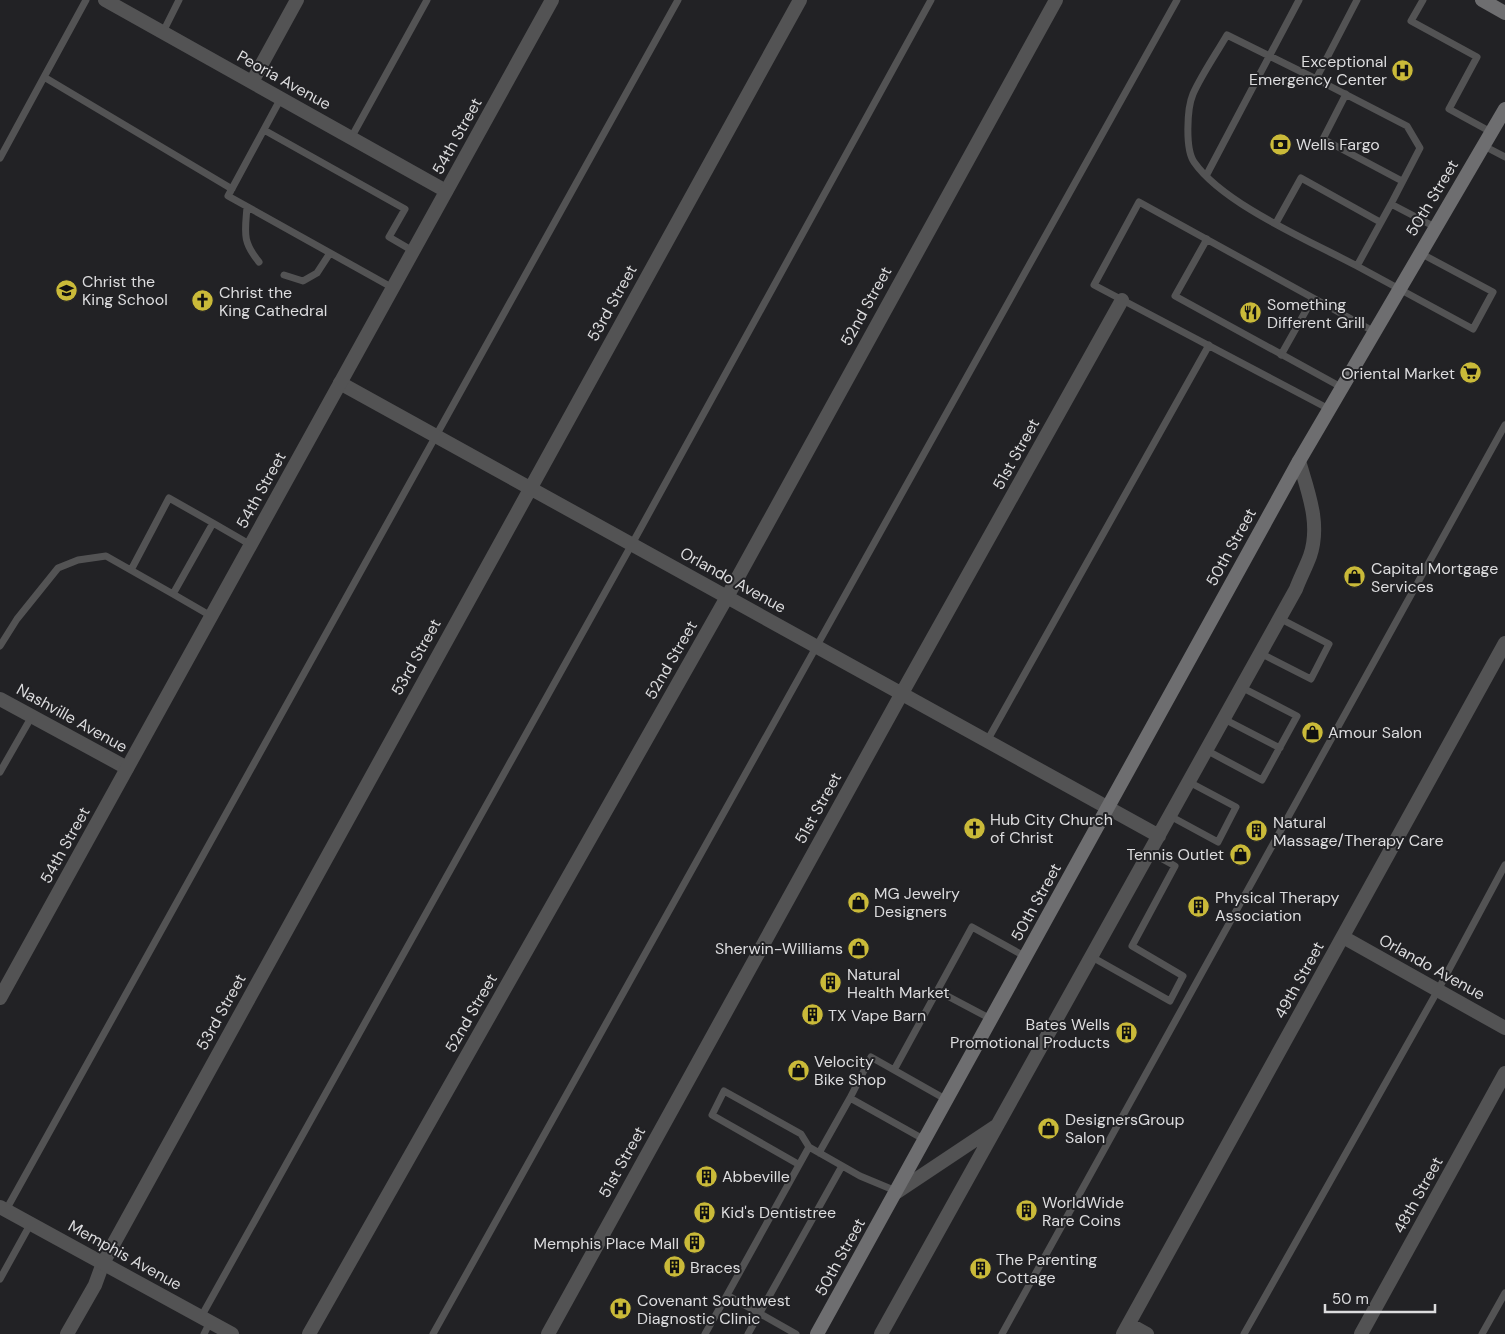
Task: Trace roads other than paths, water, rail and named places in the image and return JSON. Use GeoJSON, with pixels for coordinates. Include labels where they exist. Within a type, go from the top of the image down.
{"type":"FeatureCollection","features":[{"type":"Feature","properties":{"kind":"main road"},"geometry":{"type":"LineString","coordinates":[[1482,0],[1505,13]]}},
{"type":"Feature","properties":{"kind":"main road","name":"50th Street"},"geometry":{"type":"LineString","coordinates":[[817,1334],[1299,461],[1373,331],[1505,109]]}},
{"type":"Feature","properties":{"kind":"street","name":"Peoria Avenue"},"geometry":{"type":"LineString","coordinates":[[105,0],[446,191]]}},
{"type":"Feature","properties":{"kind":"street"},"geometry":{"type":"LineString","coordinates":[[252,82],[297,0]]}},
{"type":"Feature","properties":{"kind":"street","name":"54th Street"},"geometry":{"type":"LineString","coordinates":[[0,998],[552,0]]}},
{"type":"Feature","properties":{"kind":"street","name":"53rd Street"},"geometry":{"type":"LineString","coordinates":[[67,1334],[94,1285],[103,1263],[800,0]]}},
{"type":"Feature","properties":{"kind":"street","name":"52nd Street"},"geometry":{"type":"LineString","coordinates":[[308,1334],[727,597],[1056,0]]}},
{"type":"Feature","properties":{"kind":"street","name":"51st Street"},"geometry":{"type":"LineString","coordinates":[[548,1334],[902,693],[1122,300]]}},
{"type":"Feature","properties":{"kind":"street","name":"Orlando Avenue"},"geometry":{"type":"LineString","coordinates":[[340,383],[1159,836]]}},
{"type":"Feature","properties":{"kind":"street"},"geometry":{"type":"LineString","coordinates":[[881,1334],[1242,687],[1310,556],[1315,533],[1314,511],[1299,461]]}},
{"type":"Feature","properties":{"kind":"street","name":"49th Street"},"geometry":{"type":"LineString","coordinates":[[1126,1329],[1505,643]]}},
{"type":"Feature","properties":{"kind":"street","name":"Nashville Avenue"},"geometry":{"type":"LineString","coordinates":[[0,698],[127,768]]}},
{"type":"Feature","properties":{"kind":"street","name":"Orlando Avenue"},"geometry":{"type":"LineString","coordinates":[[1343,937],[1505,1028]]}},
{"type":"Feature","properties":{"kind":"street","name":"48th Street"},"geometry":{"type":"LineString","coordinates":[[1361,1334],[1505,1073]]}},
{"type":"Feature","properties":{"kind":"street"},"geometry":{"type":"LineString","coordinates":[[897,1192],[999,1124]]}},
{"type":"Feature","properties":{"kind":"street","name":"Memphis Avenue"},"geometry":{"type":"LineString","coordinates":[[3,1208],[103,1263],[205,1324],[232,1334]]}},
{"type":"Feature","properties":{"kind":"street"},"geometry":{"type":"LineString","coordinates":[[1126,1329],[1146,1334]]}},
{"type":"Feature","properties":{"kind":"lane"},"geometry":{"type":"LineString","coordinates":[[0,158],[86,0]]}},
{"type":"Feature","properties":{"kind":"lane"},"geometry":{"type":"LineString","coordinates":[[162,32],[179,0]]}},
{"type":"Feature","properties":{"kind":"lane"},"geometry":{"type":"LineString","coordinates":[[351,138],[427,0]]}},
{"type":"Feature","properties":{"kind":"lane"},"geometry":{"type":"LineString","coordinates":[[3,1208],[437,436],[678,0]]}},
{"type":"Feature","properties":{"kind":"lane"},"geometry":{"type":"LineString","coordinates":[[205,1324],[931,0]]}},
{"type":"Feature","properties":{"kind":"lane"},"geometry":{"type":"LineString","coordinates":[[433,1334],[818,647],[1177,0]]}},
{"type":"Feature","properties":{"kind":"lane"},"geometry":{"type":"LineString","coordinates":[[1206,176],[1299,0]]}},
{"type":"Feature","properties":{"kind":"lane"},"geometry":{"type":"LineString","coordinates":[[1316,79],[1357,0]]}},
{"type":"Feature","properties":{"kind":"lane"},"geometry":{"type":"LineString","coordinates":[[1423,0],[1411,21],[1477,57],[1449,110],[1491,132]]}},
{"type":"Feature","properties":{"kind":"lane"},"geometry":{"type":"LineString","coordinates":[[1357,266],[1420,148],[1407,126],[1227,34],[1192,95],[1187,130],[1192,160],[1206,176],[1216,187],[1276,223],[1474,329],[1493,292],[1420,253]]}},
{"type":"Feature","properties":{"kind":"lane"},"geometry":{"type":"LineString","coordinates":[[44,77],[232,189]]}},
{"type":"Feature","properties":{"kind":"lane"},"geometry":{"type":"LineString","coordinates":[[1346,94],[1324,139],[1402,182]]}},
{"type":"Feature","properties":{"kind":"lane"},"geometry":{"type":"LineString","coordinates":[[281,98],[228,196],[393,288]]}},
{"type":"Feature","properties":{"kind":"lane"},"geometry":{"type":"LineString","coordinates":[[264,130],[405,209],[389,237],[414,251]]}},
{"type":"Feature","properties":{"kind":"lane"},"geometry":{"type":"LineString","coordinates":[[1484,146],[1505,157]]}},
{"type":"Feature","properties":{"kind":"lane"},"geometry":{"type":"LineString","coordinates":[[1276,223],[1301,178],[1380,222]]}},
{"type":"Feature","properties":{"kind":"lane"},"geometry":{"type":"LineString","coordinates":[[1329,408],[1094,285],[1139,202],[1373,331]]}},
{"type":"Feature","properties":{"kind":"lane"},"geometry":{"type":"LineString","coordinates":[[1390,204],[1435,227]]}},
{"type":"Feature","properties":{"kind":"lane"},"geometry":{"type":"LineString","coordinates":[[248,207],[245,232],[248,248],[259,262]]}},
{"type":"Feature","properties":{"kind":"lane"},"geometry":{"type":"LineString","coordinates":[[1207,239],[1175,296],[1341,387]]}},
{"type":"Feature","properties":{"kind":"lane"},"geometry":{"type":"LineString","coordinates":[[284,275],[303,281],[317,273],[330,253]]}},
{"type":"Feature","properties":{"kind":"lane"},"geometry":{"type":"LineString","coordinates":[[1281,355],[1313,298]]}},
{"type":"Feature","properties":{"kind":"lane"},"geometry":{"type":"LineString","coordinates":[[988,741],[1209,346]]}},
{"type":"Feature","properties":{"kind":"lane"},"geometry":{"type":"LineString","coordinates":[[1002,1334],[1505,425]]}},
{"type":"Feature","properties":{"kind":"lane"},"geometry":{"type":"LineString","coordinates":[[131,570],[169,498],[250,545]]}},
{"type":"Feature","properties":{"kind":"lane"},"geometry":{"type":"LineString","coordinates":[[173,594],[213,523]]}},
{"type":"Feature","properties":{"kind":"lane"},"geometry":{"type":"LineString","coordinates":[[0,644],[17,619],[58,568],[78,560],[106,556],[211,616]]}},
{"type":"Feature","properties":{"kind":"lane"},"geometry":{"type":"LineString","coordinates":[[1260,652],[1311,679],[1329,644],[1279,618]]}},
{"type":"Feature","properties":{"kind":"lane"},"geometry":{"type":"LineString","coordinates":[[1206,750],[1262,780],[1297,716],[1242,687]]}},
{"type":"Feature","properties":{"kind":"lane"},"geometry":{"type":"LineString","coordinates":[[0,772],[32,716]]}},
{"type":"Feature","properties":{"kind":"lane"},"geometry":{"type":"LineString","coordinates":[[1224,719],[1280,748]]}},
{"type":"Feature","properties":{"kind":"lane"},"geometry":{"type":"LineString","coordinates":[[1170,816],[1218,842],[1236,807],[1189,782]]}},
{"type":"Feature","properties":{"kind":"lane"},"geometry":{"type":"LineString","coordinates":[[1092,957],[1170,1001],[1183,976],[1132,946],[1175,866],[1150,852]]}},
{"type":"Feature","properties":{"kind":"lane"},"geometry":{"type":"LineString","coordinates":[[1244,1334],[1438,990],[1505,865]]}},
{"type":"Feature","properties":{"kind":"lane"},"geometry":{"type":"LineString","coordinates":[[894,1070],[972,927],[1026,957]]}},
{"type":"Feature","properties":{"kind":"lane"},"geometry":{"type":"LineString","coordinates":[[938,991],[991,1019]]}},
{"type":"Feature","properties":{"kind":"lane"},"geometry":{"type":"LineString","coordinates":[[819,1153],[872,1057],[947,1100]]}},
{"type":"Feature","properties":{"kind":"lane"},"geometry":{"type":"LineString","coordinates":[[798,1164],[712,1115],[724,1091],[801,1134],[808,1147],[842,1166],[897,1192]]}},
{"type":"Feature","properties":{"kind":"lane"},"geometry":{"type":"LineString","coordinates":[[850,1098],[925,1140]]}},
{"type":"Feature","properties":{"kind":"lane"},"geometry":{"type":"LineString","coordinates":[[705,1334],[808,1147]]}},
{"type":"Feature","properties":{"kind":"lane"},"geometry":{"type":"LineString","coordinates":[[748,1334],[842,1166]]}},
{"type":"Feature","properties":{"kind":"lane"},"geometry":{"type":"LineString","coordinates":[[0,1280],[31,1224]]}},
{"type":"Feature","properties":{"kind":"lane"},"geometry":{"type":"LineString","coordinates":[[1482,1334],[1505,1293]]}},
{"type":"Feature","properties":{"kind":"lane"},"geometry":{"type":"LineString","coordinates":[[727,1295],[796,1334]]}},
{"type":"Feature","properties":{"kind":"place","name":"Exceptional Emergency Center"},"geometry":{"type":"Point","coordinates":[1403,70]}},
{"type":"Feature","properties":{"kind":"place","name":"Wells Fargo"},"geometry":{"type":"Point","coordinates":[1280,144]}},
{"type":"Feature","properties":{"kind":"place","name":"Christ the King School"},"geometry":{"type":"Point","coordinates":[66,290]}},
{"type":"Feature","properties":{"kind":"place","name":"Christ the King Cathedral"},"geometry":{"type":"Point","coordinates":[203,301]}},
{"type":"Feature","properties":{"kind":"place","name":"Something Different Grill"},"geometry":{"type":"Point","coordinates":[1251,313]}},
{"type":"Feature","properties":{"kind":"place","name":"Oriental Market"},"geometry":{"type":"Point","coordinates":[1471,373]}},
{"type":"Feature","properties":{"kind":"place","name":"Capital Mortgage Services"},"geometry":{"type":"Point","coordinates":[1355,577]}},
{"type":"Feature","properties":{"kind":"place","name":"Amour Salon"},"geometry":{"type":"Point","coordinates":[1312,732]}},
{"type":"Feature","properties":{"kind":"place","name":"Hub City Church of Christ"},"geometry":{"type":"Point","coordinates":[974,828]}},
{"type":"Feature","properties":{"kind":"place","name":"Natural Massage/Therapy Care"},"geometry":{"type":"Point","coordinates":[1257,831]}},
{"type":"Feature","properties":{"kind":"place","name":"Tennis Outlet"},"geometry":{"type":"Point","coordinates":[1240,854]}},
{"type":"Feature","properties":{"kind":"place","name":"MG Jewelry Designers"},"geometry":{"type":"Point","coordinates":[858,902]}},
{"type":"Feature","properties":{"kind":"place","name":"Physical Therapy Association"},"geometry":{"type":"Point","coordinates":[1199,906]}},
{"type":"Feature","properties":{"kind":"place","name":"Sherwin-Williams"},"geometry":{"type":"Point","coordinates":[859,948]}},
{"type":"Feature","properties":{"kind":"place","name":"Natural Health Market"},"geometry":{"type":"Point","coordinates":[831,983]}},
{"type":"Feature","properties":{"kind":"place","name":"TX Vape Barn"},"geometry":{"type":"Point","coordinates":[812,1015]}},
{"type":"Feature","properties":{"kind":"place","name":"Bates Wells Promotional Products"},"geometry":{"type":"Point","coordinates":[1126,1033]}},
{"type":"Feature","properties":{"kind":"place","name":"Velocity Bike Shop"},"geometry":{"type":"Point","coordinates":[798,1070]}},
{"type":"Feature","properties":{"kind":"place","name":"DesignersGroup Salon"},"geometry":{"type":"Point","coordinates":[1049,1128]}},
{"type":"Feature","properties":{"kind":"place","name":"Abbeville"},"geometry":{"type":"Point","coordinates":[706,1176]}},
{"type":"Feature","properties":{"kind":"place","name":"WorldWide Rare Coins"},"geometry":{"type":"Point","coordinates":[1026,1211]}},
{"type":"Feature","properties":{"kind":"place","name":"Kid's Dentistree"},"geometry":{"type":"Point","coordinates":[705,1212]}},
{"type":"Feature","properties":{"kind":"place","name":"Memphis Place Mall"},"geometry":{"type":"Point","coordinates":[695,1243]}},
{"type":"Feature","properties":{"kind":"place","name":"Braces"},"geometry":{"type":"Point","coordinates":[674,1267]}},
{"type":"Feature","properties":{"kind":"place","name":"The Parenting Cottage"},"geometry":{"type":"Point","coordinates":[980,1268]}},
{"type":"Feature","properties":{"kind":"place","name":"Covenant Southwest Diagnostic Clinic"},"geometry":{"type":"Point","coordinates":[621,1309]}}]}
